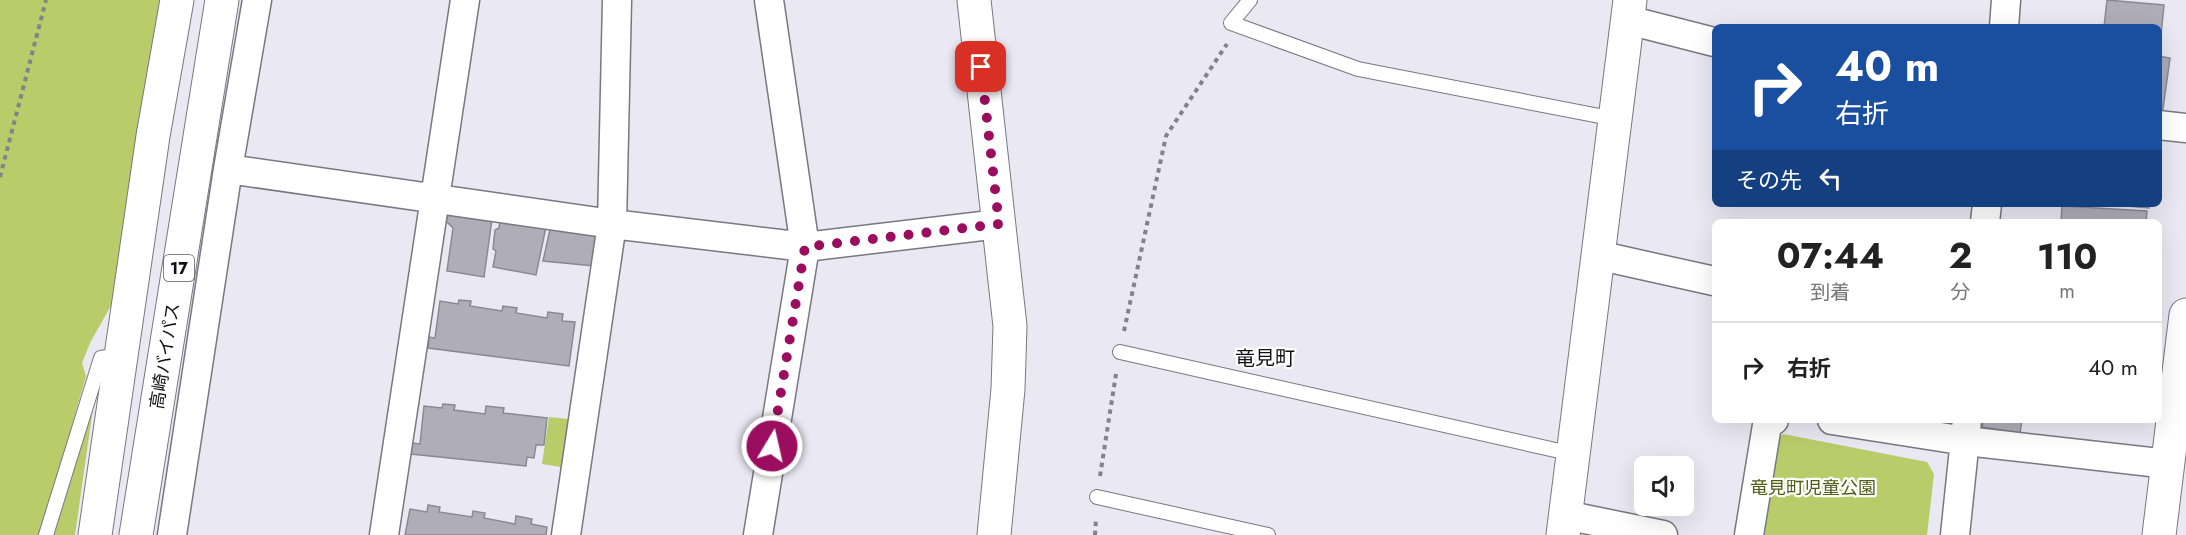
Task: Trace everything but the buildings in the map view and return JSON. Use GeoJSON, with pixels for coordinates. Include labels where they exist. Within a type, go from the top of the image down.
{"type":"FeatureCollection","features":[{"type":"Feature","properties":{"kind":"main road"},"geometry":{"type":"LineString","coordinates":[[95,535],[153,136],[177,0]]}},
{"type":"Feature","properties":{"kind":"main road","name":"高崎バイパス"},"geometry":{"type":"LineString","coordinates":[[136,535],[222,0]]}},
{"type":"Feature","properties":{"kind":"main road"},"geometry":{"type":"LineString","coordinates":[[974,0],[1010,326],[1008,388],[994,535]]}},
{"type":"Feature","properties":{"kind":"main road"},"geometry":{"type":"LineString","coordinates":[[1564,525],[1629,10]]}},
{"type":"Feature","properties":{"kind":"main road"},"geometry":{"type":"LineString","coordinates":[[2159,535],[2186,315]]}},
{"type":"Feature","properties":{"kind":"street"},"geometry":{"type":"LineString","coordinates":[[172,535],[228,169],[257,0]]}},
{"type":"Feature","properties":{"kind":"street"},"geometry":{"type":"LineString","coordinates":[[384,535],[465,0]]}},
{"type":"Feature","properties":{"kind":"street"},"geometry":{"type":"LineString","coordinates":[[566,535],[612,224],[617,0]]}},
{"type":"Feature","properties":{"kind":"street"},"geometry":{"type":"LineString","coordinates":[[758,535],[805,247],[769,0]]}},
{"type":"Feature","properties":{"kind":"street"},"geometry":{"type":"LineString","coordinates":[[2004,24],[2006,0]]}},
{"type":"Feature","properties":{"kind":"street"},"geometry":{"type":"LineString","coordinates":[[1629,10],[1712,41]]}},
{"type":"Feature","properties":{"kind":"street"},"geometry":{"type":"LineString","coordinates":[[2162,125],[2186,128]]}},
{"type":"Feature","properties":{"kind":"street"},"geometry":{"type":"LineString","coordinates":[[228,169],[612,224],[805,247],[999,224]]}},
{"type":"Feature","properties":{"kind":"street"},"geometry":{"type":"LineString","coordinates":[[1597,255],[1712,280]]}},
{"type":"Feature","properties":{"kind":"street"},"geometry":{"type":"LineString","coordinates":[[1749,535],[1767,425],[1770,423]]}},
{"type":"Feature","properties":{"kind":"street"},"geometry":{"type":"LineString","coordinates":[[1869,423],[1967,431],[2168,464]]}},
{"type":"Feature","properties":{"kind":"street"},"geometry":{"type":"LineString","coordinates":[[1956,535],[1967,431]]}},
{"type":"Feature","properties":{"kind":"street"},"geometry":{"type":"LineString","coordinates":[[1564,525],[1663,535]]}},
{"type":"Feature","properties":{"kind":"lane"},"geometry":{"type":"LineString","coordinates":[[1250,0],[1231,23],[1358,69],[1616,119]]}},
{"type":"Feature","properties":{"kind":"lane"},"geometry":{"type":"LineString","coordinates":[[1120,351],[1573,454]]}},
{"type":"Feature","properties":{"kind":"lane"},"geometry":{"type":"LineString","coordinates":[[46,535],[101,358],[120,355]]}},
{"type":"Feature","properties":{"kind":"lane"},"geometry":{"type":"LineString","coordinates":[[1097,497],[1268,535]]}},
{"type":"Feature","properties":{"kind":"path"},"geometry":{"type":"LineString","coordinates":[[0,177],[46,0]]}},
{"type":"Feature","properties":{"kind":"path"},"geometry":{"type":"LineString","coordinates":[[1095,535],[1097,497],[1120,351],[1166,136],[1239,26]]}},
{"type":"Feature","properties":{"kind":"green space"},"geometry":{"type":"Polygon","coordinates":[[[0,0],[168,0],[113,302],[90,343],[82,363],[86,376],[54,488],[48,535],[0,535],[0,0]]]}},
{"type":"Feature","properties":{"kind":"green space"},"geometry":{"type":"Polygon","coordinates":[[[94,401],[75,535],[54,535],[94,401]]]}},
{"type":"Feature","properties":{"kind":"green space"},"geometry":{"type":"Polygon","coordinates":[[[549,417],[568,419],[561,467],[542,464],[549,417]]]}},
{"type":"Feature","properties":{"kind":"green space","name":"竜見町児童公園"},"geometry":{"type":"Polygon","coordinates":[[[1783,434],[1927,462],[1934,474],[1927,535],[1759,535],[1772,444],[1783,434]]]}},
{"type":"Feature","properties":{"kind":"district","name":"竜見町"},"geometry":{"type":"Point","coordinates":[1265,358]}},
{"type":"Feature","properties":{"kind":"route"},"geometry":{"type":"LineString","coordinates":[[772,446],[805,247],[999,224],[981,67]]}}]}
